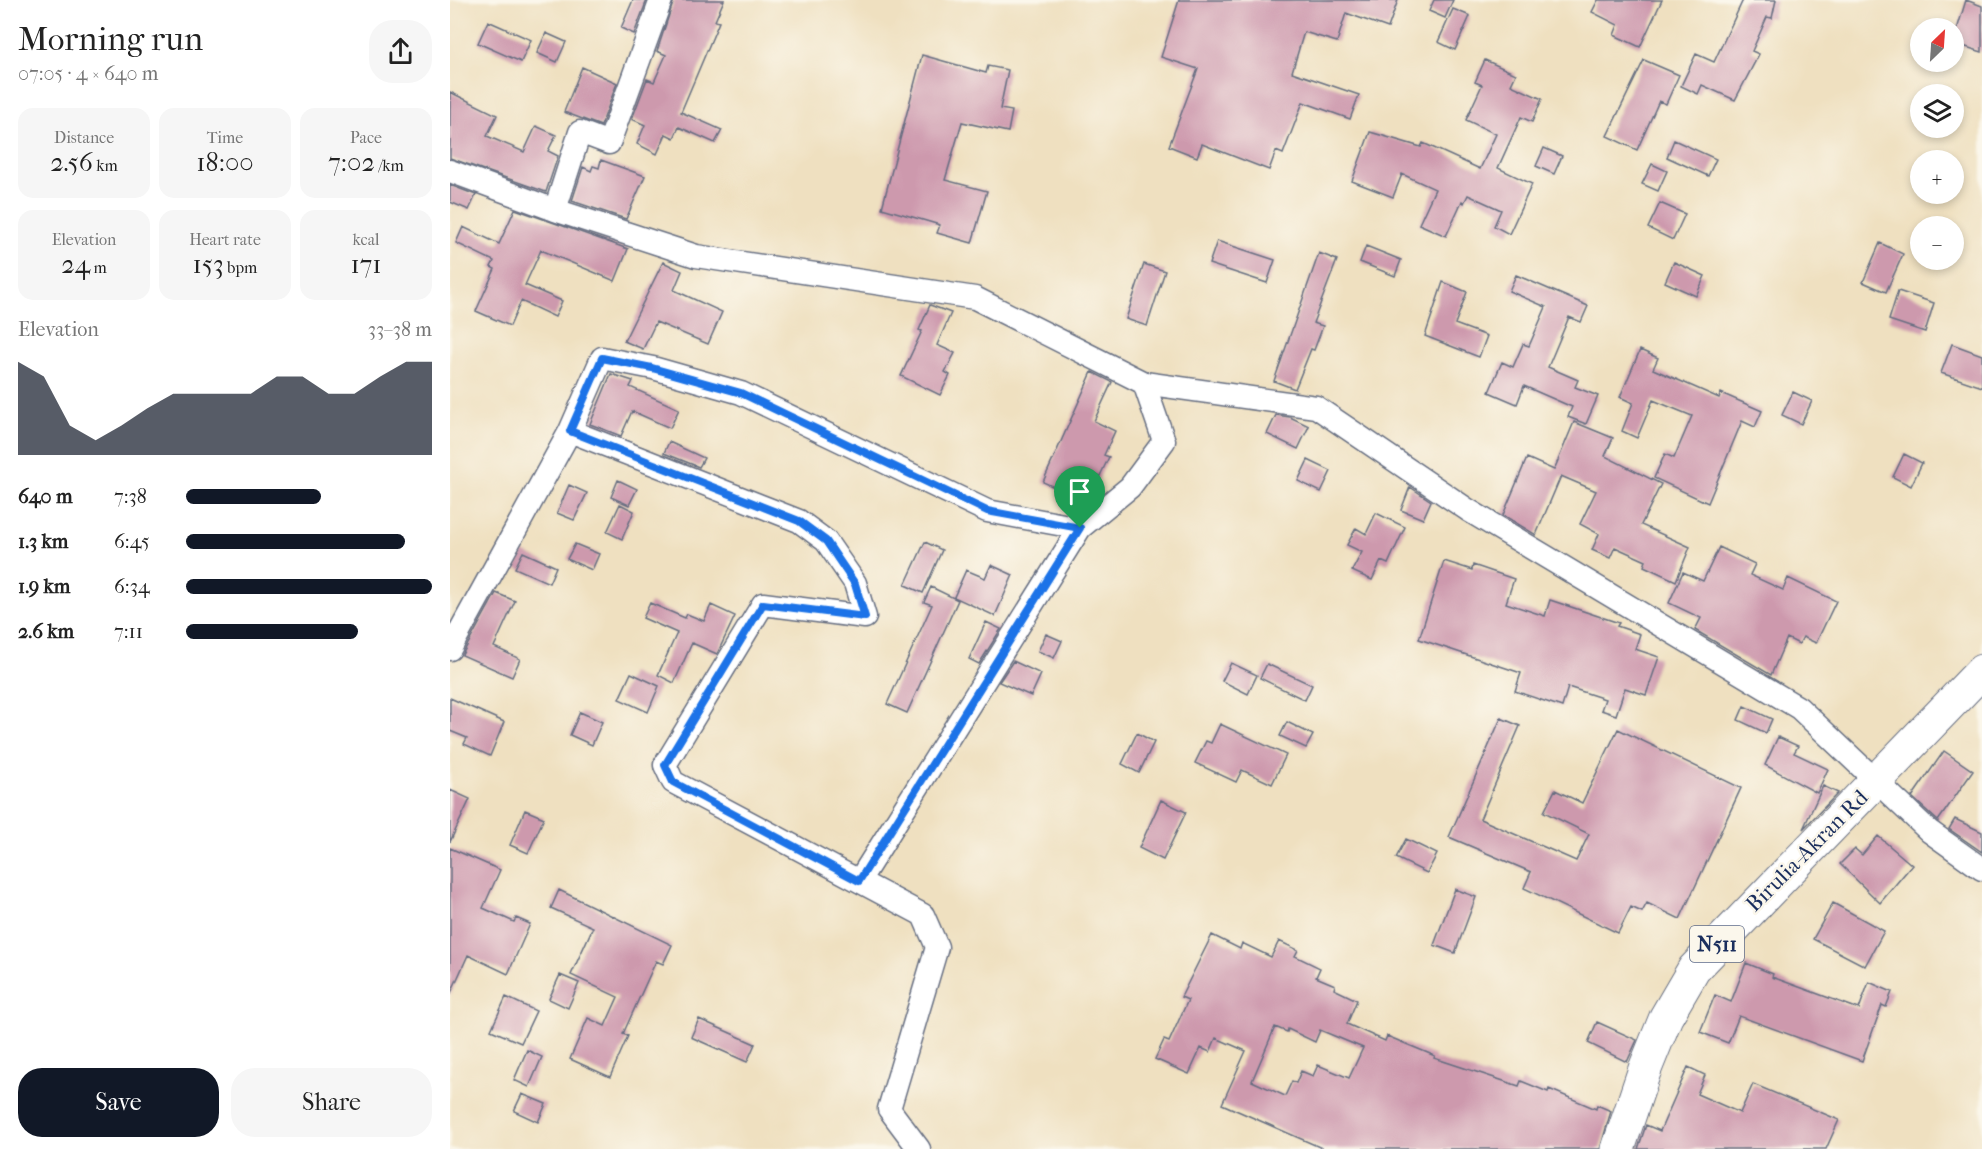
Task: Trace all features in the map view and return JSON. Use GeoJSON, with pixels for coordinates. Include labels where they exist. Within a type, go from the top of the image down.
{"type":"FeatureCollection","features":[{"type":"Feature","properties":{"kind":"highway","name":"Birulia-Akran Rd"},"geometry":{"type":"LineString","coordinates":[[1618,1149],[1645,1069],[1666,1017],[1694,969],[1982,671]]}},
{"type":"Feature","properties":{"kind":"street"},"geometry":{"type":"LineString","coordinates":[[555,210],[580,132],[609,142],[661,0]]}},
{"type":"Feature","properties":{"kind":"street"},"geometry":{"type":"LineString","coordinates":[[450,171],[555,210],[696,256],[975,297],[1144,382],[1316,407],[1468,510],[1799,708],[1878,779],[1929,831],[1982,869]]}},
{"type":"Feature","properties":{"kind":"street"},"geometry":{"type":"LineString","coordinates":[[450,649],[570,431],[602,358],[741,393],[987,511],[1080,528]]}},
{"type":"Feature","properties":{"kind":"street"},"geometry":{"type":"LineString","coordinates":[[859,881],[1080,528],[1130,487],[1164,441],[1144,382]]}},
{"type":"Feature","properties":{"kind":"street"},"geometry":{"type":"LineString","coordinates":[[570,431],[799,521],[826,541],[855,584],[865,617],[763,604],[665,765],[673,782],[923,915],[937,947],[889,1109],[919,1149]]}},
{"type":"Feature","properties":{"kind":"building"},"geometry":{"type":"Polygon","coordinates":[[[633,0],[647,0],[634,34],[621,28],[633,0]]]}},
{"type":"Feature","properties":{"kind":"building"},"geometry":{"type":"Polygon","coordinates":[[[674,0],[724,0],[715,21],[719,22],[681,112],[722,130],[715,143],[679,127],[674,138],[666,134],[657,154],[637,144],[645,125],[632,119],[647,79],[654,82],[666,55],[657,51],[674,0]]]}},
{"type":"Feature","properties":{"kind":"building"},"geometry":{"type":"Polygon","coordinates":[[[1179,0],[1398,0],[1388,28],[1346,13],[1337,42],[1304,32],[1292,72],[1359,95],[1350,119],[1303,102],[1283,154],[1276,151],[1269,170],[1202,144],[1197,157],[1169,146],[1198,69],[1161,57],[1179,0]]]}},
{"type":"Feature","properties":{"kind":"building"},"geometry":{"type":"Polygon","coordinates":[[[1434,0],[1453,0],[1445,18],[1429,11],[1434,0]]]}},
{"type":"Feature","properties":{"kind":"building"},"geometry":{"type":"Polygon","coordinates":[[[1598,0],[1662,0],[1640,47],[1614,35],[1618,25],[1592,12],[1598,0]]]}},
{"type":"Feature","properties":{"kind":"building"},"geometry":{"type":"Polygon","coordinates":[[[1743,0],[1776,0],[1772,18],[1767,17],[1752,51],[1759,54],[1735,100],[1702,85],[1698,94],[1681,86],[1696,54],[1714,62],[1743,0]]]}},
{"type":"Feature","properties":{"kind":"building"},"geometry":{"type":"Polygon","coordinates":[[[1966,0],[1982,6],[1982,52],[1964,46],[1964,18],[1961,18],[1966,0]]]}},
{"type":"Feature","properties":{"kind":"building"},"geometry":{"type":"Polygon","coordinates":[[[1453,9],[1470,16],[1455,50],[1438,42],[1453,9]]]}},
{"type":"Feature","properties":{"kind":"building"},"geometry":{"type":"Polygon","coordinates":[[[488,21],[531,40],[521,62],[478,43],[488,21]]]}},
{"type":"Feature","properties":{"kind":"building"},"geometry":{"type":"Polygon","coordinates":[[[546,33],[566,42],[557,62],[537,53],[546,33]]]}},
{"type":"Feature","properties":{"kind":"building"},"geometry":{"type":"Polygon","coordinates":[[[922,55],[986,73],[988,66],[1008,70],[1000,109],[1012,111],[1008,132],[962,122],[945,180],[987,191],[972,243],[937,233],[940,225],[882,208],[922,55]]]}},
{"type":"Feature","properties":{"kind":"building"},"geometry":{"type":"Polygon","coordinates":[[[1485,60],[1516,74],[1511,85],[1542,99],[1532,122],[1521,117],[1498,168],[1532,184],[1509,234],[1494,226],[1501,210],[1468,195],[1464,203],[1462,201],[1446,236],[1419,224],[1435,189],[1402,174],[1393,197],[1352,181],[1370,132],[1421,147],[1423,143],[1480,169],[1496,134],[1466,120],[1482,85],[1475,82],[1485,60]]]}},
{"type":"Feature","properties":{"kind":"building"},"geometry":{"type":"Polygon","coordinates":[[[1644,60],[1679,75],[1666,104],[1659,101],[1637,150],[1607,136],[1644,60]]]}},
{"type":"Feature","properties":{"kind":"building"},"geometry":{"type":"Polygon","coordinates":[[[582,67],[617,83],[601,126],[564,112],[582,67]]]}},
{"type":"Feature","properties":{"kind":"building"},"geometry":{"type":"Polygon","coordinates":[[[450,92],[497,115],[487,136],[524,152],[536,126],[556,135],[548,151],[558,156],[546,192],[450,158],[450,92]]]}},
{"type":"Feature","properties":{"kind":"building"},"geometry":{"type":"Polygon","coordinates":[[[1674,140],[1716,159],[1708,176],[1667,157],[1674,140]]]}},
{"type":"Feature","properties":{"kind":"building"},"geometry":{"type":"Polygon","coordinates":[[[1544,148],[1562,156],[1554,174],[1536,166],[1544,148]]]}},
{"type":"Feature","properties":{"kind":"building"},"geometry":{"type":"Polygon","coordinates":[[[601,160],[645,176],[626,219],[572,201],[583,167],[591,171],[593,166],[599,168],[601,160]]]}},
{"type":"Feature","properties":{"kind":"building"},"geometry":{"type":"Polygon","coordinates":[[[1652,164],[1667,171],[1658,191],[1642,184],[1652,164]]]}},
{"type":"Feature","properties":{"kind":"building"},"geometry":{"type":"Polygon","coordinates":[[[450,185],[476,195],[469,210],[450,202],[450,185]]]}},
{"type":"Feature","properties":{"kind":"building"},"geometry":{"type":"Polygon","coordinates":[[[1660,203],[1685,214],[1673,240],[1648,228],[1660,203]]]}},
{"type":"Feature","properties":{"kind":"building"},"geometry":{"type":"Polygon","coordinates":[[[515,209],[628,249],[615,281],[541,250],[525,285],[562,301],[555,317],[521,301],[510,326],[476,311],[495,269],[491,267],[494,261],[456,243],[463,227],[499,244],[515,209]]]}},
{"type":"Feature","properties":{"kind":"building"},"geometry":{"type":"Polygon","coordinates":[[[1217,241],[1275,260],[1267,283],[1209,264],[1217,241]]]}},
{"type":"Feature","properties":{"kind":"building"},"geometry":{"type":"Polygon","coordinates":[[[1880,243],[1903,254],[1886,292],[1863,282],[1880,243]]]}},
{"type":"Feature","properties":{"kind":"building"},"geometry":{"type":"Polygon","coordinates":[[[1366,246],[1401,260],[1395,276],[1360,262],[1366,246]]]}},
{"type":"Feature","properties":{"kind":"building"},"geometry":{"type":"Polygon","coordinates":[[[1319,253],[1337,260],[1313,323],[1323,326],[1295,389],[1274,381],[1319,253]]]}},
{"type":"Feature","properties":{"kind":"building"},"geometry":{"type":"Polygon","coordinates":[[[663,262],[682,271],[674,290],[722,312],[708,344],[656,322],[643,349],[624,341],[663,262]]]}},
{"type":"Feature","properties":{"kind":"building"},"geometry":{"type":"Polygon","coordinates":[[[1674,262],[1705,276],[1696,296],[1665,282],[1674,262]]]}},
{"type":"Feature","properties":{"kind":"building"},"geometry":{"type":"Polygon","coordinates":[[[1144,264],[1165,271],[1147,326],[1126,319],[1144,264]]]}},
{"type":"Feature","properties":{"kind":"building"},"geometry":{"type":"Polygon","coordinates":[[[1516,275],[1588,306],[1581,322],[1569,317],[1548,367],[1578,380],[1575,387],[1598,396],[1586,424],[1568,417],[1572,407],[1524,386],[1517,404],[1489,392],[1502,362],[1513,367],[1523,344],[1529,346],[1546,307],[1509,291],[1516,275]]]}},
{"type":"Feature","properties":{"kind":"building"},"geometry":{"type":"Polygon","coordinates":[[[1443,282],[1467,292],[1455,324],[1487,336],[1479,357],[1425,336],[1443,282]]]}},
{"type":"Feature","properties":{"kind":"building"},"geometry":{"type":"Polygon","coordinates":[[[1898,291],[1934,303],[1925,332],[1889,320],[1898,291]]]}},
{"type":"Feature","properties":{"kind":"building"},"geometry":{"type":"Polygon","coordinates":[[[930,305],[951,313],[937,345],[955,353],[945,372],[950,375],[940,395],[901,376],[922,331],[919,330],[930,305]]]}},
{"type":"Feature","properties":{"kind":"building"},"geometry":{"type":"Polygon","coordinates":[[[1952,344],[1982,355],[1982,387],[1941,373],[1952,344]]]}},
{"type":"Feature","properties":{"kind":"building"},"geometry":{"type":"Polygon","coordinates":[[[1640,350],[1658,358],[1653,369],[1719,398],[1721,393],[1762,411],[1755,427],[1742,421],[1708,503],[1654,478],[1665,454],[1674,458],[1692,416],[1653,400],[1637,438],[1622,431],[1633,403],[1620,397],[1640,350]]]}},
{"type":"Feature","properties":{"kind":"building"},"geometry":{"type":"Polygon","coordinates":[[[1092,372],[1112,382],[1094,421],[1115,431],[1104,455],[1109,457],[1085,507],[1065,498],[1067,493],[1043,482],[1092,372]]]}},
{"type":"Feature","properties":{"kind":"building"},"geometry":{"type":"Polygon","coordinates":[[[611,374],[633,381],[630,387],[679,409],[670,428],[632,411],[621,436],[590,424],[611,374]]]}},
{"type":"Feature","properties":{"kind":"building"},"geometry":{"type":"Polygon","coordinates":[[[1793,392],[1812,401],[1801,424],[1782,415],[1793,392]]]}},
{"type":"Feature","properties":{"kind":"building"},"geometry":{"type":"Polygon","coordinates":[[[1276,415],[1290,417],[1309,426],[1298,449],[1267,434],[1276,415]]]}},
{"type":"Feature","properties":{"kind":"building"},"geometry":{"type":"Polygon","coordinates":[[[1574,422],[1613,438],[1605,456],[1661,484],[1641,525],[1690,547],[1676,581],[1644,566],[1646,561],[1615,547],[1610,558],[1592,550],[1599,534],[1580,524],[1596,491],[1561,476],[1536,535],[1503,515],[1527,458],[1554,470],[1574,422]]]}},
{"type":"Feature","properties":{"kind":"building"},"geometry":{"type":"Polygon","coordinates":[[[669,442],[704,458],[699,467],[664,453],[669,442]]]}},
{"type":"Feature","properties":{"kind":"building"},"geometry":{"type":"Polygon","coordinates":[[[1904,454],[1922,463],[1911,486],[1893,477],[1904,454]]]}},
{"type":"Feature","properties":{"kind":"building"},"geometry":{"type":"Polygon","coordinates":[[[1308,460],[1331,471],[1321,492],[1298,481],[1308,460]]]}},
{"type":"Feature","properties":{"kind":"building"},"geometry":{"type":"Polygon","coordinates":[[[618,480],[637,489],[629,505],[611,497],[618,480]]]}},
{"type":"Feature","properties":{"kind":"building"},"geometry":{"type":"Polygon","coordinates":[[[569,485],[587,493],[574,520],[557,513],[569,485]]]}},
{"type":"Feature","properties":{"kind":"building"},"geometry":{"type":"Polygon","coordinates":[[[1410,487],[1431,501],[1423,519],[1401,510],[1410,487]]]}},
{"type":"Feature","properties":{"kind":"building"},"geometry":{"type":"Polygon","coordinates":[[[620,504],[634,511],[622,539],[607,532],[620,504]]]}},
{"type":"Feature","properties":{"kind":"building"},"geometry":{"type":"Polygon","coordinates":[[[1376,513],[1405,527],[1388,564],[1381,561],[1372,580],[1352,571],[1362,552],[1347,545],[1356,528],[1366,534],[1376,513]]]}},
{"type":"Feature","properties":{"kind":"building"},"geometry":{"type":"Polygon","coordinates":[[[925,542],[942,550],[923,593],[905,585],[925,542]]]}},
{"type":"Feature","properties":{"kind":"building"},"geometry":{"type":"Polygon","coordinates":[[[575,544],[599,554],[592,570],[567,559],[575,544]]]}},
{"type":"Feature","properties":{"kind":"building"},"geometry":{"type":"Polygon","coordinates":[[[1719,547],[1755,564],[1750,575],[1783,590],[1788,578],[1836,601],[1816,643],[1803,637],[1799,644],[1787,638],[1771,675],[1695,630],[1701,618],[1669,603],[1683,572],[1703,581],[1719,547]]]}},
{"type":"Feature","properties":{"kind":"building"},"geometry":{"type":"Polygon","coordinates":[[[523,552],[556,567],[549,583],[515,568],[523,552]]]}},
{"type":"Feature","properties":{"kind":"building"},"geometry":{"type":"Polygon","coordinates":[[[1444,561],[1472,570],[1473,565],[1514,579],[1506,603],[1545,616],[1550,600],[1619,623],[1617,626],[1640,634],[1635,649],[1659,657],[1646,695],[1625,688],[1616,715],[1601,710],[1605,699],[1568,687],[1562,707],[1515,691],[1521,673],[1419,639],[1444,561]]]}},
{"type":"Feature","properties":{"kind":"building"},"geometry":{"type":"Polygon","coordinates":[[[991,565],[1013,575],[995,616],[954,597],[966,570],[985,578],[991,565]]]}},
{"type":"Feature","properties":{"kind":"building"},"geometry":{"type":"Polygon","coordinates":[[[931,587],[958,600],[907,713],[887,704],[932,605],[924,602],[931,587]]]}},
{"type":"Feature","properties":{"kind":"building"},"geometry":{"type":"Polygon","coordinates":[[[496,593],[515,601],[494,647],[520,659],[512,677],[462,655],[496,593]]]}},
{"type":"Feature","properties":{"kind":"building"},"geometry":{"type":"Polygon","coordinates":[[[650,603],[685,618],[687,614],[704,621],[711,605],[735,616],[717,654],[692,643],[674,683],[658,675],[677,633],[643,618],[650,603]]]}},
{"type":"Feature","properties":{"kind":"building"},"geometry":{"type":"Polygon","coordinates":[[[986,622],[1001,629],[979,664],[969,659],[986,622]]]}},
{"type":"Feature","properties":{"kind":"building"},"geometry":{"type":"Polygon","coordinates":[[[1046,634],[1062,641],[1054,658],[1038,651],[1046,634]]]}},
{"type":"Feature","properties":{"kind":"building"},"geometry":{"type":"Polygon","coordinates":[[[1013,661],[1041,674],[1031,696],[999,682],[1013,661]]]}},
{"type":"Feature","properties":{"kind":"building"},"geometry":{"type":"Polygon","coordinates":[[[1231,663],[1257,675],[1248,694],[1222,681],[1231,663]]]}},
{"type":"Feature","properties":{"kind":"building"},"geometry":{"type":"Polygon","coordinates":[[[1267,664],[1312,685],[1305,700],[1260,678],[1267,664]]]}},
{"type":"Feature","properties":{"kind":"building"},"geometry":{"type":"Polygon","coordinates":[[[631,673],[659,686],[648,712],[619,699],[631,673]]]}},
{"type":"Feature","properties":{"kind":"building"},"geometry":{"type":"Polygon","coordinates":[[[450,698],[504,722],[490,756],[464,744],[467,738],[450,731],[450,698]]]}},
{"type":"Feature","properties":{"kind":"building"},"geometry":{"type":"Polygon","coordinates":[[[1744,706],[1772,719],[1766,733],[1738,720],[1744,706]]]}},
{"type":"Feature","properties":{"kind":"building"},"geometry":{"type":"Polygon","coordinates":[[[580,712],[602,722],[592,745],[570,735],[580,712]]]}},
{"type":"Feature","properties":{"kind":"building"},"geometry":{"type":"Polygon","coordinates":[[[1501,718],[1520,726],[1480,819],[1576,861],[1589,834],[1544,812],[1555,790],[1582,803],[1618,729],[1741,788],[1680,919],[1647,903],[1642,912],[1631,907],[1618,933],[1524,888],[1531,872],[1449,837],[1501,718]]]}},
{"type":"Feature","properties":{"kind":"building"},"geometry":{"type":"Polygon","coordinates":[[[1287,722],[1313,735],[1306,748],[1280,736],[1287,722]]]}},
{"type":"Feature","properties":{"kind":"building"},"geometry":{"type":"Polygon","coordinates":[[[1220,724],[1286,755],[1272,784],[1242,770],[1236,782],[1195,763],[1206,741],[1211,743],[1220,724]]]}},
{"type":"Feature","properties":{"kind":"building"},"geometry":{"type":"Polygon","coordinates":[[[1137,733],[1154,742],[1139,773],[1122,764],[1137,733]]]}},
{"type":"Feature","properties":{"kind":"building"},"geometry":{"type":"Polygon","coordinates":[[[1778,737],[1798,746],[1794,753],[1828,769],[1817,793],[1765,765],[1778,737]]]}},
{"type":"Feature","properties":{"kind":"building"},"geometry":{"type":"Polygon","coordinates":[[[1944,751],[1973,771],[1938,821],[1912,797],[1944,751]]]}},
{"type":"Feature","properties":{"kind":"building"},"geometry":{"type":"Polygon","coordinates":[[[1823,786],[1838,793],[1803,829],[1823,786]]]}},
{"type":"Feature","properties":{"kind":"building"},"geometry":{"type":"Polygon","coordinates":[[[450,790],[470,799],[450,842],[450,790]]]}},
{"type":"Feature","properties":{"kind":"building"},"geometry":{"type":"Polygon","coordinates":[[[1161,800],[1186,812],[1163,860],[1139,848],[1161,800]]]}},
{"type":"Feature","properties":{"kind":"building"},"geometry":{"type":"Polygon","coordinates":[[[525,810],[544,818],[528,853],[510,845],[525,810]]]}},
{"type":"Feature","properties":{"kind":"building"},"geometry":{"type":"Polygon","coordinates":[[[1955,819],[1982,832],[1982,852],[1949,829],[1955,819]]]}},
{"type":"Feature","properties":{"kind":"building"},"geometry":{"type":"Polygon","coordinates":[[[1878,836],[1912,865],[1880,903],[1840,864],[1855,849],[1862,855],[1878,836]]]}},
{"type":"Feature","properties":{"kind":"building"},"geometry":{"type":"Polygon","coordinates":[[[1406,839],[1437,854],[1427,873],[1396,858],[1406,839]]]}},
{"type":"Feature","properties":{"kind":"building"},"geometry":{"type":"Polygon","coordinates":[[[450,848],[500,870],[483,908],[514,922],[516,918],[530,924],[508,974],[468,955],[450,995],[450,848]]]}},
{"type":"Feature","properties":{"kind":"building"},"geometry":{"type":"Polygon","coordinates":[[[1455,889],[1476,897],[1455,953],[1434,945],[1455,889]]]}},
{"type":"Feature","properties":{"kind":"building"},"geometry":{"type":"Polygon","coordinates":[[[559,890],[672,945],[663,964],[656,961],[623,1034],[628,1036],[610,1077],[570,1059],[588,1018],[605,1026],[618,997],[571,975],[593,927],[551,908],[559,890]]]}},
{"type":"Feature","properties":{"kind":"building"},"geometry":{"type":"Polygon","coordinates":[[[1833,903],[1884,931],[1865,966],[1813,939],[1833,903]]]}},
{"type":"Feature","properties":{"kind":"building"},"geometry":{"type":"Polygon","coordinates":[[[1212,935],[1240,949],[1242,943],[1271,957],[1279,941],[1298,950],[1295,956],[1320,968],[1316,977],[1335,985],[1334,989],[1357,1000],[1347,1024],[1385,1041],[1387,1036],[1435,1056],[1434,1058],[1519,1086],[1521,1081],[1548,1092],[1549,1089],[1596,1109],[1597,1105],[1611,1111],[1600,1149],[1324,1149],[1222,1104],[1246,1051],[1216,1038],[1210,1052],[1201,1048],[1189,1074],[1155,1059],[1164,1040],[1169,1042],[1188,1000],[1181,997],[1212,935]],[[1275,1027],[1252,1081],[1285,1096],[1292,1081],[1296,1083],[1301,1071],[1313,1076],[1318,1065],[1349,1078],[1363,1048],[1320,1030],[1315,1042],[1288,1029],[1287,1032],[1275,1027]]]}},
{"type":"Feature","properties":{"kind":"building"},"geometry":{"type":"Polygon","coordinates":[[[1746,963],[1773,974],[1772,977],[1859,1009],[1869,982],[1892,992],[1886,1007],[1882,1005],[1862,1061],[1739,1016],[1728,1043],[1700,1032],[1715,995],[1731,1002],[1746,963]]]}},
{"type":"Feature","properties":{"kind":"building"},"geometry":{"type":"Polygon","coordinates":[[[560,975],[579,983],[568,1008],[549,999],[560,975]]]}},
{"type":"Feature","properties":{"kind":"building"},"geometry":{"type":"Polygon","coordinates":[[[506,997],[536,1011],[521,1043],[491,1030],[506,997]]]}},
{"type":"Feature","properties":{"kind":"building"},"geometry":{"type":"Polygon","coordinates":[[[699,1019],[755,1044],[747,1062],[691,1037],[699,1019]]]}},
{"type":"Feature","properties":{"kind":"building"},"geometry":{"type":"Polygon","coordinates":[[[1597,1022],[1637,1040],[1627,1062],[1588,1043],[1597,1022]]]}},
{"type":"Feature","properties":{"kind":"building"},"geometry":{"type":"Polygon","coordinates":[[[527,1050],[542,1057],[529,1087],[514,1080],[527,1050]]]}},
{"type":"Feature","properties":{"kind":"building"},"geometry":{"type":"Polygon","coordinates":[[[1688,1067],[1705,1075],[1697,1094],[1740,1113],[1753,1084],[1839,1120],[1826,1149],[1638,1149],[1646,1125],[1660,1131],[1688,1067]]]}},
{"type":"Feature","properties":{"kind":"building"},"geometry":{"type":"Polygon","coordinates":[[[522,1094],[546,1104],[538,1122],[514,1111],[522,1094]]]}},
{"type":"Feature","properties":{"kind":"route"},"geometry":{"type":"LineString","coordinates":[[602,358],[652,368],[741,393],[846,446],[987,511],[1080,528],[859,881],[673,782],[665,765],[763,604],[865,617],[855,584],[826,541],[799,521],[570,431],[602,358]]}}]}
